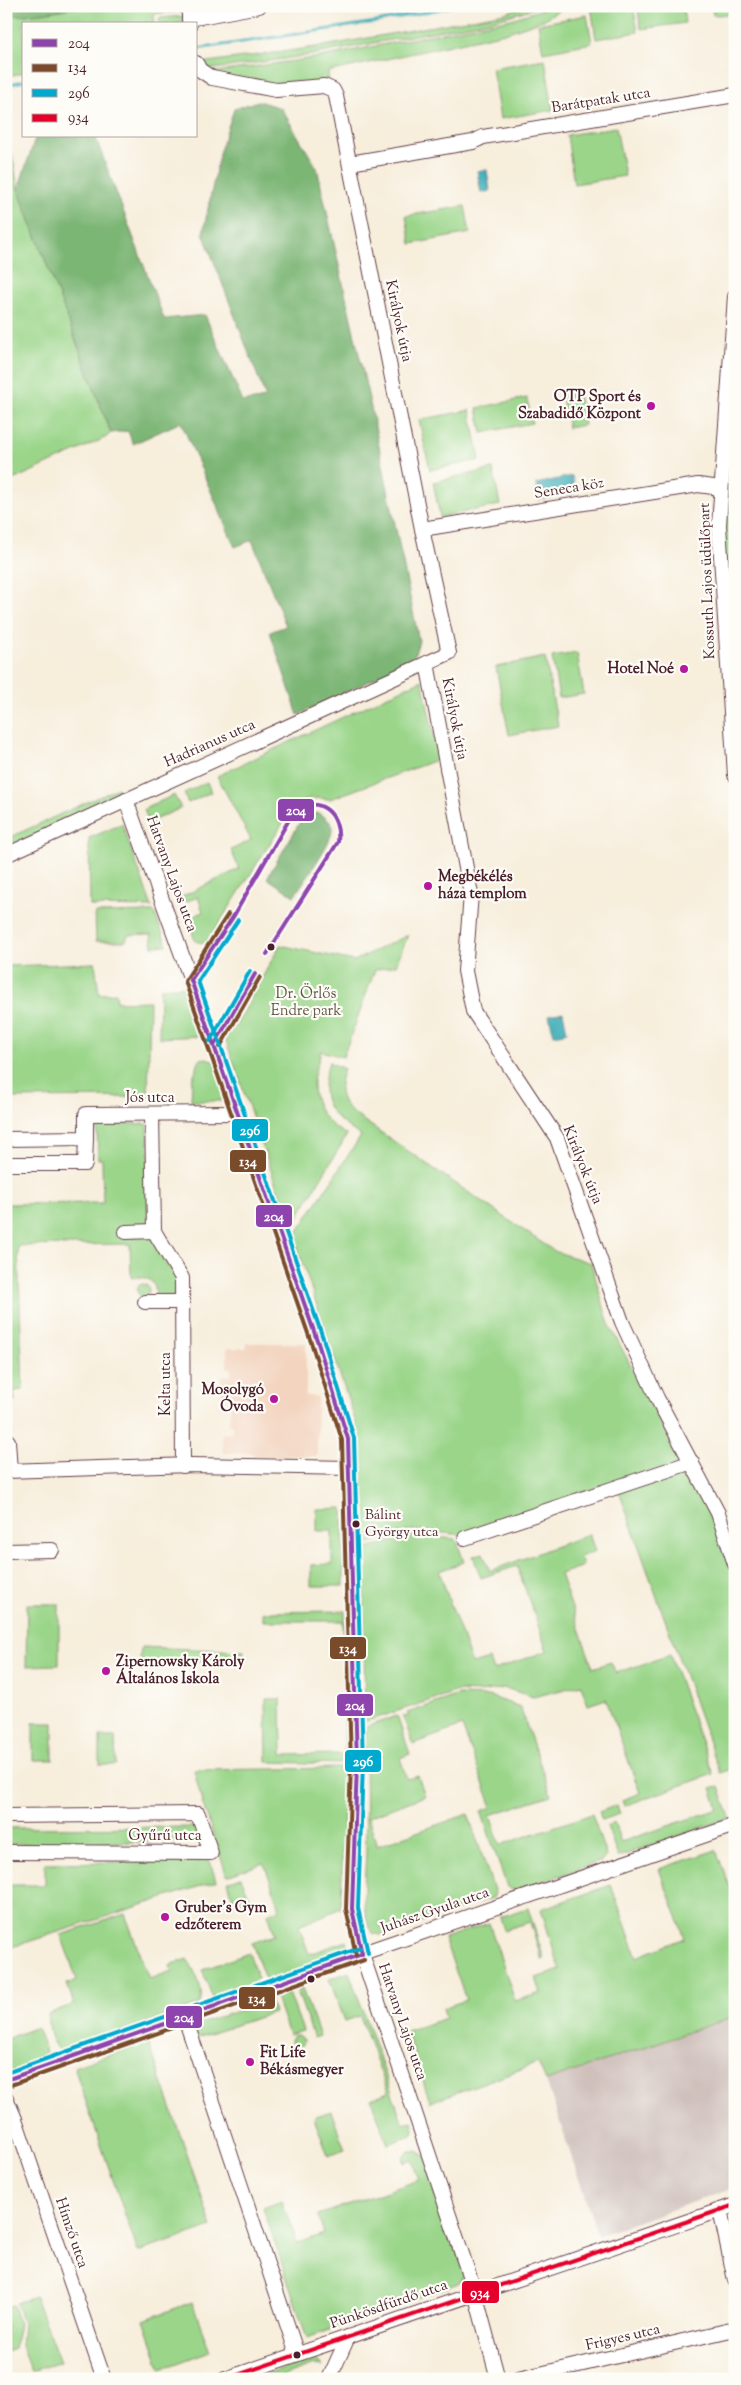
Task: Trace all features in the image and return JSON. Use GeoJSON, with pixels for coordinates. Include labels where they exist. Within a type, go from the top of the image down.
{"type":"FeatureCollection","features":[{"type":"Feature","properties":{"kind":"street"},"geometry":{"type":"LineString","coordinates":[[189,16],[259,6]]}},
{"type":"Feature","properties":{"kind":"street","name":"Királyok útja"},"geometry":{"type":"LineString","coordinates":[[198,66],[212,78],[276,90],[317,85],[333,90],[350,164],[422,529],[449,653],[427,663],[471,894],[465,971],[473,1011],[557,1138],[622,1322],[657,1398],[718,1513],[735,1564]]}},
{"type":"Feature","properties":{"kind":"street","name":"Barátpatak utca"},"geometry":{"type":"LineString","coordinates":[[350,164],[474,142],[484,136],[735,95]]}},
{"type":"Feature","properties":{"kind":"street","name":"Barátpatak utca"},"geometry":{"type":"LineString","coordinates":[[474,142],[483,144],[735,103]]}},
{"type":"Feature","properties":{"kind":"street","name":"Kossuth Lajos üdülőpart"},"geometry":{"type":"LineString","coordinates":[[735,296],[719,526],[735,775]]}},
{"type":"Feature","properties":{"kind":"street","name":"Seneca köz"},"geometry":{"type":"LineString","coordinates":[[422,529],[698,485],[721,488]]}},
{"type":"Feature","properties":{"kind":"street","name":"Hadrianus utca"},"geometry":{"type":"LineString","coordinates":[[6,855],[427,663]]}},
{"type":"Feature","properties":{"kind":"street","name":"Hatvany Lajos utca"},"geometry":{"type":"LineString","coordinates":[[126,800],[239,1113],[344,1425],[350,1468],[357,1764],[352,1909],[362,1954],[475,2293],[498,2379]]}},
{"type":"Feature","properties":{"kind":"street","name":"Jós utca"},"geometry":{"type":"LineString","coordinates":[[6,1164],[85,1164],[86,1114],[239,1113]]}},
{"type":"Feature","properties":{"kind":"street","name":"Kelta utca"},"geometry":{"type":"LineString","coordinates":[[152,1114],[154,1231],[182,1278],[183,1466]]}},
{"type":"Feature","properties":{"kind":"street"},"geometry":{"type":"LineString","coordinates":[[6,1139],[86,1138]]}},
{"type":"Feature","properties":{"kind":"street"},"geometry":{"type":"LineString","coordinates":[[126,1232],[154,1231]]}},
{"type":"Feature","properties":{"kind":"street"},"geometry":{"type":"LineString","coordinates":[[145,1302],[182,1302]]}},
{"type":"Feature","properties":{"kind":"street"},"geometry":{"type":"LineString","coordinates":[[6,1441],[8,1441],[8,1471],[183,1466],[350,1468]]}},
{"type":"Feature","properties":{"kind":"street"},"geometry":{"type":"LineString","coordinates":[[465,1538],[692,1462]]}},
{"type":"Feature","properties":{"kind":"street"},"geometry":{"type":"LineString","coordinates":[[6,1551],[52,1550]]}},
{"type":"Feature","properties":{"kind":"street","name":"Gyűrű utca"},"geometry":{"type":"LineString","coordinates":[[6,1816],[198,1814],[210,1853],[6,1852]]}},
{"type":"Feature","properties":{"kind":"street","name":"Juhász Gyula utca"},"geometry":{"type":"LineString","coordinates":[[6,2080],[185,2018],[212,2005],[735,1825]]}},
{"type":"Feature","properties":{"kind":"street"},"geometry":{"type":"LineString","coordinates":[[185,2018],[303,2352],[319,2354],[326,2363],[329,2377]]}},
{"type":"Feature","properties":{"kind":"street","name":"Hímző utca"},"geometry":{"type":"LineString","coordinates":[[6,2098],[15,2119],[104,2379]]}},
{"type":"Feature","properties":{"kind":"street","name":"Pünkösdfürdő utca"},"geometry":{"type":"LineString","coordinates":[[225,2379],[735,2205]]}},
{"type":"Feature","properties":{"kind":"street"},"geometry":{"type":"LineString","coordinates":[[720,2210],[735,2280]]}},
{"type":"Feature","properties":{"kind":"street","name":"Frigyes utca"},"geometry":{"type":"LineString","coordinates":[[518,2379],[735,2329]]}},
{"type":"Feature","properties":{"kind":"street"},"geometry":{"type":"LineString","coordinates":[[329,2377],[348,2337]]}},
{"type":"Feature","properties":{"kind":"shaded area","name":"Mosolygó Óvoda"},"geometry":{"type":"Polygon","coordinates":[[[247,1343],[306,1343],[306,1396],[317,1396],[317,1456],[253,1456],[253,1453],[223,1453],[222,1434],[232,1433],[232,1425],[229,1424],[231,1396],[221,1396],[221,1376],[231,1376],[231,1368],[227,1368],[227,1348],[246,1348],[247,1343]]]}},
{"type":"Feature","properties":{"kind":"shaded area"},"geometry":{"type":"Polygon","coordinates":[[[735,2016],[735,2187],[598,2236],[546,2081],[735,2016]]]}},
{"type":"Feature","properties":{"kind":"green space"},"geometry":{"type":"Polygon","coordinates":[[[6,6],[88,6],[37,14],[6,16],[6,6]]]}},
{"type":"Feature","properties":{"kind":"green space"},"geometry":{"type":"Polygon","coordinates":[[[88,6],[185,6],[185,11],[154,14],[155,22],[22,22],[22,73],[6,76],[6,16],[88,6]]]}},
{"type":"Feature","properties":{"kind":"green space"},"geometry":{"type":"Polygon","coordinates":[[[524,6],[542,6],[490,21],[311,55],[214,69],[208,69],[200,63],[324,46],[505,13],[524,6]]]}},
{"type":"Feature","properties":{"kind":"green space"},"geometry":{"type":"Polygon","coordinates":[[[552,6],[566,6],[543,20],[505,33],[328,72],[329,82],[280,88],[210,73],[321,57],[511,19],[552,6]]]}},
{"type":"Feature","properties":{"kind":"green space"},"geometry":{"type":"Polygon","coordinates":[[[591,6],[633,6],[638,32],[596,39],[591,6]]]}},
{"type":"Feature","properties":{"kind":"green space"},"geometry":{"type":"Polygon","coordinates":[[[637,6],[683,6],[685,23],[641,29],[637,6]]]}},
{"type":"Feature","properties":{"kind":"green space"},"geometry":{"type":"Polygon","coordinates":[[[712,6],[735,6],[735,14],[713,15],[712,6]]]}},
{"type":"Feature","properties":{"kind":"green space"},"geometry":{"type":"Polygon","coordinates":[[[587,15],[592,43],[543,52],[538,24],[587,15]]]}},
{"type":"Feature","properties":{"kind":"green space"},"geometry":{"type":"Polygon","coordinates":[[[184,16],[185,22],[160,22],[159,18],[184,16]]]}},
{"type":"Feature","properties":{"kind":"green space"},"geometry":{"type":"Polygon","coordinates":[[[545,59],[553,110],[500,119],[492,68],[545,59]]]}},
{"type":"Feature","properties":{"kind":"green space"},"geometry":{"type":"Polygon","coordinates":[[[258,101],[281,108],[317,168],[372,412],[419,641],[413,660],[298,715],[270,632],[286,626],[252,540],[235,547],[181,422],[133,444],[128,431],[111,433],[18,189],[35,138],[96,138],[164,319],[205,315],[243,402],[266,398],[203,233],[220,151],[234,109],[258,101]]]}},
{"type":"Feature","properties":{"kind":"green space"},"geometry":{"type":"Polygon","coordinates":[[[616,127],[625,176],[574,184],[567,135],[616,127]]]}},
{"type":"Feature","properties":{"kind":"green space"},"geometry":{"type":"Polygon","coordinates":[[[6,153],[12,153],[18,189],[111,433],[105,438],[6,483],[6,153]]]}},
{"type":"Feature","properties":{"kind":"green space"},"geometry":{"type":"Polygon","coordinates":[[[465,206],[470,233],[411,244],[406,216],[465,206]]]}},
{"type":"Feature","properties":{"kind":"green space"},"geometry":{"type":"Polygon","coordinates":[[[577,389],[584,425],[568,428],[561,392],[577,389]]]}},
{"type":"Feature","properties":{"kind":"green space"},"geometry":{"type":"Polygon","coordinates":[[[735,390],[735,585],[724,585],[723,530],[735,390]]]}},
{"type":"Feature","properties":{"kind":"green space"},"geometry":{"type":"Polygon","coordinates":[[[527,398],[532,423],[482,433],[477,408],[527,398]]]}},
{"type":"Feature","properties":{"kind":"green space"},"geometry":{"type":"Polygon","coordinates":[[[470,410],[480,460],[430,470],[419,420],[470,410]]]}},
{"type":"Feature","properties":{"kind":"green space"},"geometry":{"type":"Polygon","coordinates":[[[493,469],[500,505],[440,517],[433,482],[493,469]]]}},
{"type":"Feature","properties":{"kind":"green space"},"geometry":{"type":"Polygon","coordinates":[[[725,591],[735,591],[735,668],[725,591]]]}},
{"type":"Feature","properties":{"kind":"green space"},"geometry":{"type":"Polygon","coordinates":[[[577,653],[584,694],[559,698],[552,657],[577,653]]]}},
{"type":"Feature","properties":{"kind":"green space"},"geometry":{"type":"Polygon","coordinates":[[[545,657],[558,726],[509,735],[496,667],[545,657]]]}},
{"type":"Feature","properties":{"kind":"green space"},"geometry":{"type":"Polygon","coordinates":[[[422,680],[439,759],[330,799],[311,798],[295,804],[206,944],[195,941],[188,919],[203,912],[198,897],[185,902],[183,896],[239,869],[231,850],[251,840],[217,776],[422,680]]]}},
{"type":"Feature","properties":{"kind":"green space"},"geometry":{"type":"Polygon","coordinates":[[[207,782],[211,792],[188,803],[184,793],[207,782]]]}},
{"type":"Feature","properties":{"kind":"green space"},"geometry":{"type":"Polygon","coordinates":[[[118,788],[121,796],[6,849],[6,839],[118,788]]]}},
{"type":"Feature","properties":{"kind":"green space"},"geometry":{"type":"Polygon","coordinates":[[[174,795],[181,808],[154,820],[155,823],[150,826],[144,809],[174,795]]]}},
{"type":"Feature","properties":{"kind":"green space"},"geometry":{"type":"Polygon","coordinates":[[[318,813],[330,822],[332,827],[331,836],[294,896],[267,878],[303,817],[318,813]]]}},
{"type":"Feature","properties":{"kind":"green space"},"geometry":{"type":"Polygon","coordinates":[[[122,824],[152,907],[90,906],[89,838],[122,824]]]}},
{"type":"Feature","properties":{"kind":"green space"},"geometry":{"type":"Polygon","coordinates":[[[154,912],[167,945],[153,946],[151,934],[128,935],[126,941],[96,941],[95,913],[154,912]]]}},
{"type":"Feature","properties":{"kind":"green space","name":"Dr. Örlős Endre park"},"geometry":{"type":"Polygon","coordinates":[[[408,935],[396,965],[375,970],[343,1057],[321,1051],[313,1082],[316,1102],[328,1121],[347,1135],[291,1228],[225,1038],[237,1024],[280,945],[354,961],[408,935]]]}},
{"type":"Feature","properties":{"kind":"green space"},"geometry":{"type":"Polygon","coordinates":[[[95,963],[99,994],[116,993],[117,1002],[150,1001],[148,1097],[6,1098],[6,966],[95,963]]]}},
{"type":"Feature","properties":{"kind":"green space"},"geometry":{"type":"Polygon","coordinates":[[[187,986],[202,1036],[159,1038],[160,988],[187,986]]]}},
{"type":"Feature","properties":{"kind":"green space"},"geometry":{"type":"Polygon","coordinates":[[[207,1058],[215,1062],[228,1101],[191,1101],[192,1080],[200,1059],[207,1058]]]}},
{"type":"Feature","properties":{"kind":"green space"},"geometry":{"type":"Polygon","coordinates":[[[329,1062],[344,1069],[340,1082],[340,1093],[345,1104],[354,1114],[554,1251],[591,1263],[609,1324],[714,1524],[735,1581],[735,1768],[720,1773],[616,1483],[464,1535],[412,1530],[363,1545],[361,1461],[356,1423],[294,1237],[361,1136],[333,1114],[328,1106],[324,1087],[329,1062]]]}},
{"type":"Feature","properties":{"kind":"green space"},"geometry":{"type":"Polygon","coordinates":[[[102,1123],[148,1124],[151,1236],[176,1276],[177,1292],[173,1300],[155,1299],[155,1288],[150,1281],[142,1277],[131,1277],[130,1244],[18,1246],[23,1390],[14,1391],[15,1402],[6,1402],[6,1204],[103,1203],[102,1159],[98,1159],[97,1129],[102,1123]]]}},
{"type":"Feature","properties":{"kind":"green space"},"geometry":{"type":"Polygon","coordinates":[[[141,1284],[145,1284],[149,1290],[145,1296],[141,1296],[137,1292],[137,1288],[141,1284]]]}},
{"type":"Feature","properties":{"kind":"green space"},"geometry":{"type":"Polygon","coordinates":[[[343,1508],[344,1586],[311,1586],[311,1565],[332,1564],[332,1531],[317,1531],[317,1509],[343,1508]]]}},
{"type":"Feature","properties":{"kind":"green space"},"geometry":{"type":"Polygon","coordinates":[[[589,1534],[595,1551],[580,1557],[583,1566],[560,1574],[593,1668],[611,1662],[616,1673],[670,1655],[713,1774],[624,1806],[622,1800],[640,1793],[606,1699],[588,1705],[581,1685],[533,1697],[505,1688],[479,1692],[458,1691],[365,1722],[363,1550],[413,1535],[456,1539],[464,1562],[439,1571],[472,1664],[489,1659],[494,1670],[547,1651],[517,1566],[481,1578],[473,1556],[483,1553],[490,1571],[589,1534]]]}},
{"type":"Feature","properties":{"kind":"green space"},"geometry":{"type":"Polygon","coordinates":[[[27,1604],[59,1604],[59,1665],[26,1666],[27,1604]]]}},
{"type":"Feature","properties":{"kind":"green space"},"geometry":{"type":"Polygon","coordinates":[[[345,1611],[348,1764],[267,1762],[266,1699],[281,1699],[282,1755],[345,1754],[343,1621],[263,1621],[263,1612],[345,1611]]]}},
{"type":"Feature","properties":{"kind":"green space"},"geometry":{"type":"Polygon","coordinates":[[[141,1647],[244,1651],[244,1654],[147,1668],[140,1659],[141,1647]]]}},
{"type":"Feature","properties":{"kind":"green space"},"geometry":{"type":"Polygon","coordinates":[[[459,1695],[489,1696],[520,1707],[551,1795],[490,1815],[500,1845],[592,1814],[606,1856],[602,1861],[515,1891],[507,1887],[481,1811],[492,1807],[462,1726],[413,1744],[403,1717],[409,1716],[407,1713],[459,1695]]]}},
{"type":"Feature","properties":{"kind":"green space"},"geometry":{"type":"Polygon","coordinates":[[[397,1716],[410,1754],[400,1758],[407,1779],[418,1776],[425,1796],[368,1817],[377,1846],[468,1814],[495,1893],[493,1898],[381,1935],[373,1933],[368,1924],[364,1903],[366,1850],[365,1727],[397,1716]]]}},
{"type":"Feature","properties":{"kind":"green space"},"geometry":{"type":"Polygon","coordinates":[[[33,1723],[53,1723],[53,1760],[33,1760],[33,1723]]]}},
{"type":"Feature","properties":{"kind":"green space"},"geometry":{"type":"Polygon","coordinates":[[[100,1737],[115,1737],[116,1765],[100,1765],[100,1737]]]}},
{"type":"Feature","properties":{"kind":"green space"},"geometry":{"type":"Polygon","coordinates":[[[345,1768],[341,1908],[299,1926],[309,1954],[347,1941],[346,1949],[340,1955],[266,1982],[252,1943],[275,1935],[268,1914],[280,1909],[264,1863],[227,1876],[202,1802],[194,1770],[345,1768]]]}},
{"type":"Feature","properties":{"kind":"green space"},"geometry":{"type":"Polygon","coordinates":[[[719,1786],[730,1818],[618,1857],[607,1826],[614,1823],[621,1842],[718,1809],[711,1788],[719,1786]]]}},
{"type":"Feature","properties":{"kind":"green space"},"geometry":{"type":"Polygon","coordinates":[[[617,1805],[620,1814],[602,1820],[599,1812],[617,1805]]]}},
{"type":"Feature","properties":{"kind":"green space"},"geometry":{"type":"Polygon","coordinates":[[[199,1827],[203,1841],[6,1844],[6,1828],[199,1827]]]}},
{"type":"Feature","properties":{"kind":"green space"},"geometry":{"type":"Polygon","coordinates":[[[716,1850],[735,1900],[735,2016],[546,2081],[538,2063],[430,2102],[406,2031],[446,2018],[443,2008],[466,2000],[444,1938],[489,1923],[515,2001],[541,1993],[536,1978],[560,1970],[541,1909],[611,1885],[637,1957],[685,1938],[659,1869],[716,1850]]]}},
{"type":"Feature","properties":{"kind":"green space"},"geometry":{"type":"Polygon","coordinates":[[[210,1861],[216,1881],[6,1949],[6,1885],[45,1885],[45,1863],[210,1861]]]}},
{"type":"Feature","properties":{"kind":"green space"},"geometry":{"type":"Polygon","coordinates":[[[241,1877],[250,1899],[235,1904],[227,1882],[241,1877]]]}},
{"type":"Feature","properties":{"kind":"green space"},"geometry":{"type":"Polygon","coordinates":[[[528,1908],[544,1959],[542,1960],[530,1922],[504,1930],[500,1917],[528,1908]]]}},
{"type":"Feature","properties":{"kind":"green space"},"geometry":{"type":"Polygon","coordinates":[[[125,1914],[149,1979],[172,1971],[170,1965],[187,1959],[200,1987],[200,2004],[62,2052],[52,2041],[48,2014],[74,2004],[67,1984],[77,1980],[61,1935],[125,1914]]]}},
{"type":"Feature","properties":{"kind":"green space"},"geometry":{"type":"Polygon","coordinates":[[[249,1953],[260,1985],[214,2001],[202,1970],[249,1953]]]}},
{"type":"Feature","properties":{"kind":"green space"},"geometry":{"type":"Polygon","coordinates":[[[349,1972],[403,2124],[412,2121],[414,2129],[412,2135],[388,2144],[371,2099],[388,2092],[360,2016],[345,2021],[329,1979],[349,1972]]]}},
{"type":"Feature","properties":{"kind":"green space"},"geometry":{"type":"Polygon","coordinates":[[[302,1989],[320,2036],[314,2038],[297,1991],[302,1989]]]}},
{"type":"Feature","properties":{"kind":"green space"},"geometry":{"type":"Polygon","coordinates":[[[289,1993],[303,2031],[289,2035],[276,1998],[289,1993]]]}},
{"type":"Feature","properties":{"kind":"green space"},"geometry":{"type":"Polygon","coordinates":[[[270,2000],[274,2012],[198,2038],[193,2026],[270,2000]]]}},
{"type":"Feature","properties":{"kind":"green space"},"geometry":{"type":"Polygon","coordinates":[[[37,2027],[46,2052],[43,2060],[6,2073],[6,2039],[37,2027]]]}},
{"type":"Feature","properties":{"kind":"green space"},"geometry":{"type":"Polygon","coordinates":[[[297,2035],[303,2041],[297,2047],[291,2041],[297,2035]]]}},
{"type":"Feature","properties":{"kind":"green space"},"geometry":{"type":"Polygon","coordinates":[[[148,2041],[212,2227],[138,2252],[74,2067],[148,2041]]]}},
{"type":"Feature","properties":{"kind":"green space"},"geometry":{"type":"Polygon","coordinates":[[[331,2111],[345,2150],[328,2156],[314,2117],[331,2111]]]}},
{"type":"Feature","properties":{"kind":"green space"},"geometry":{"type":"Polygon","coordinates":[[[409,2151],[417,2151],[426,2156],[465,2274],[461,2282],[307,2338],[263,2208],[282,2201],[297,2243],[324,2234],[318,2215],[419,2180],[412,2160],[405,2163],[403,2157],[409,2151]]]}},
{"type":"Feature","properties":{"kind":"green space"},"geometry":{"type":"Polygon","coordinates":[[[35,2297],[60,2362],[31,2371],[21,2346],[23,2323],[16,2303],[35,2297]]]}},
{"type":"Feature","properties":{"kind":"green space"},"geometry":{"type":"Polygon","coordinates":[[[192,2302],[210,2351],[161,2369],[144,2320],[192,2302]]]}},
{"type":"Feature","properties":{"kind":"green space"},"geometry":{"type":"Polygon","coordinates":[[[13,2305],[19,2324],[14,2349],[6,2352],[6,2307],[13,2305]]]}},
{"type":"Feature","properties":{"kind":"green space"},"geometry":{"type":"Polygon","coordinates":[[[314,2358],[323,2366],[314,2365],[275,2379],[256,2379],[314,2358]]]}},
{"type":"Feature","properties":{"kind":"water"},"geometry":{"type":"Polygon","coordinates":[[[487,170],[490,191],[481,193],[477,171],[487,170]]]}},
{"type":"Feature","properties":{"kind":"water"},"geometry":{"type":"Polygon","coordinates":[[[572,476],[575,492],[539,500],[536,484],[572,476]]]}},
{"type":"Feature","properties":{"kind":"water"},"geometry":{"type":"Polygon","coordinates":[[[563,1012],[567,1032],[554,1035],[549,1015],[563,1012]]]}},
{"type":"Feature","properties":{"kind":"waterway"},"geometry":{"type":"LineString","coordinates":[[198,49],[376,22],[455,6]]}},
{"type":"Feature","properties":{"kind":"waterway"},"geometry":{"type":"LineString","coordinates":[[6,85],[22,81]]}},
{"type":"Feature","properties":{"kind":"transit line","name":"204"},"geometry":{"type":"LineString","coordinates":[[191,980],[233,917],[294,811],[303,806],[320,806],[332,815],[336,823],[338,842],[267,954]]}},
{"type":"Feature","properties":{"kind":"transit line","name":"134"},"geometry":{"type":"LineString","coordinates":[[228,914],[185,981],[311,1342],[342,1440],[351,1764],[346,1909],[356,1955]]}},
{"type":"Feature","properties":{"kind":"transit line","name":"296"},"geometry":{"type":"LineString","coordinates":[[238,920],[198,981],[323,1338],[354,1438],[363,1764],[358,1908],[368,1953]]}},
{"type":"Feature","properties":{"kind":"transit line","name":"296"},"geometry":{"type":"LineString","coordinates":[[210,1041],[250,971]]}},
{"type":"Feature","properties":{"kind":"transit line","name":"204"},"geometry":{"type":"LineString","coordinates":[[215,1044],[255,974]]}},
{"type":"Feature","properties":{"kind":"transit line","name":"134"},"geometry":{"type":"LineString","coordinates":[[220,1047],[260,977]]}},
{"type":"Feature","properties":{"kind":"transit line","name":"204"},"geometry":{"type":"LineString","coordinates":[[191,980],[317,1340],[348,1439],[357,1764],[352,1909],[362,1954]]}},
{"type":"Feature","properties":{"kind":"transit line","name":"296"},"geometry":{"type":"LineString","coordinates":[[6,2073],[360,1948]]}},
{"type":"Feature","properties":{"kind":"transit line","name":"204"},"geometry":{"type":"LineString","coordinates":[[6,2080],[362,1954]]}},
{"type":"Feature","properties":{"kind":"transit line","name":"134"},"geometry":{"type":"LineString","coordinates":[[8,2086],[364,1960]]}},
{"type":"Feature","properties":{"kind":"transit line","name":"934"},"geometry":{"type":"LineString","coordinates":[[226,2379],[735,2205]]}},
{"type":"Feature","properties":{"kind":"place","name":"OTP Sport és Szabadidő Központ"},"geometry":{"type":"Point","coordinates":[651,406]}},
{"type":"Feature","properties":{"kind":"place","name":"Hotel Noé"},"geometry":{"type":"Point","coordinates":[684,669]}},
{"type":"Feature","properties":{"kind":"place","name":"Megbékélés háza templom"},"geometry":{"type":"Point","coordinates":[428,886]}},
{"type":"Feature","properties":{"kind":"place","name":"Mosolygó Óvoda"},"geometry":{"type":"Point","coordinates":[274,1399]}},
{"type":"Feature","properties":{"kind":"place","name":"Bálint György utca"},"geometry":{"type":"Point","coordinates":[356,1524]}},
{"type":"Feature","properties":{"kind":"place","name":"Zipernowsky Károly Általános Iskola"},"geometry":{"type":"Point","coordinates":[106,1671]}},
{"type":"Feature","properties":{"kind":"place","name":"Gruber's Gym edzőterem"},"geometry":{"type":"Point","coordinates":[165,1917]}},
{"type":"Feature","properties":{"kind":"place","name":"Fit Life Békásmegyer"},"geometry":{"type":"Point","coordinates":[250,2062]}}]}
